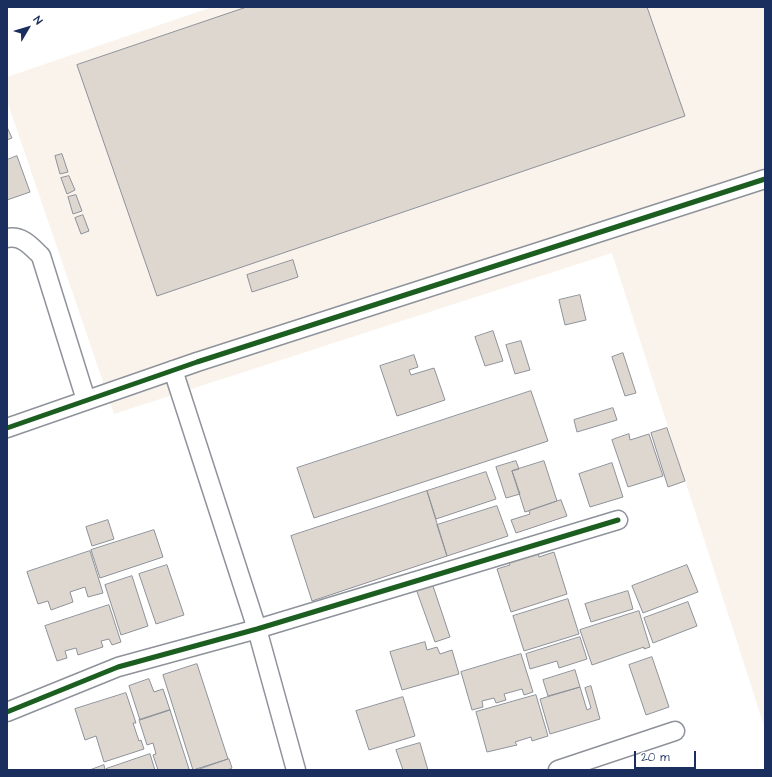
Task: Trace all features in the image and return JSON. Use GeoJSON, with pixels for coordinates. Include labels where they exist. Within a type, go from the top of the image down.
{"type":"FeatureCollection","features":[{"type":"Feature","properties":{"kind":"street"},"geometry":{"type":"LineString","coordinates":[[7,428],[173,370],[765,179]]}},
{"type":"Feature","properties":{"kind":"street"},"geometry":{"type":"LineString","coordinates":[[7,238],[15,237],[28,242],[41,256],[86,400]]}},
{"type":"Feature","properties":{"kind":"street"},"geometry":{"type":"LineString","coordinates":[[173,370],[257,629],[296,770]]}},
{"type":"Feature","properties":{"kind":"street"},"geometry":{"type":"LineString","coordinates":[[7,712],[118,667],[257,629],[618,520]]}},
{"type":"Feature","properties":{"kind":"street"},"geometry":{"type":"LineString","coordinates":[[558,770],[675,731]]}},
{"type":"Feature","properties":{"kind":"shaded area"},"geometry":{"type":"Polygon","coordinates":[[[212,7],[765,7],[765,729],[612,253],[114,414],[7,101],[7,77],[212,7]]]}},
{"type":"Feature","properties":{"kind":"building"},"geometry":{"type":"Polygon","coordinates":[[[247,7],[647,7],[685,116],[157,296],[77,65],[247,7]]]}},
{"type":"Feature","properties":{"kind":"building"},"geometry":{"type":"Polygon","coordinates":[[[7,127],[12,138],[7,140],[7,127]]]}},
{"type":"Feature","properties":{"kind":"building"},"geometry":{"type":"Polygon","coordinates":[[[62,154],[68,172],[60,174],[55,156],[62,154]]]}},
{"type":"Feature","properties":{"kind":"building"},"geometry":{"type":"Polygon","coordinates":[[[17,156],[30,192],[7,200],[7,160],[17,156]]]}},
{"type":"Feature","properties":{"kind":"building"},"geometry":{"type":"Polygon","coordinates":[[[69,176],[75,190],[67,194],[61,178],[69,176]]]}},
{"type":"Feature","properties":{"kind":"building"},"geometry":{"type":"Polygon","coordinates":[[[76,195],[82,211],[73,214],[68,197],[76,195]]]}},
{"type":"Feature","properties":{"kind":"building"},"geometry":{"type":"Polygon","coordinates":[[[83,215],[89,231],[81,234],[75,218],[83,215]]]}},
{"type":"Feature","properties":{"kind":"building"},"geometry":{"type":"Polygon","coordinates":[[[293,260],[298,277],[252,292],[247,275],[293,260]]]}},
{"type":"Feature","properties":{"kind":"building"},"geometry":{"type":"Polygon","coordinates":[[[580,295],[586,320],[565,325],[559,300],[580,295]]]}},
{"type":"Feature","properties":{"kind":"building"},"geometry":{"type":"Polygon","coordinates":[[[493,331],[503,361],[485,366],[475,337],[493,331]]]}},
{"type":"Feature","properties":{"kind":"building"},"geometry":{"type":"Polygon","coordinates":[[[521,341],[530,370],[515,374],[506,345],[521,341]]]}},
{"type":"Feature","properties":{"kind":"building"},"geometry":{"type":"Polygon","coordinates":[[[623,353],[636,393],[625,396],[612,357],[623,353]]]}},
{"type":"Feature","properties":{"kind":"building"},"geometry":{"type":"Polygon","coordinates":[[[414,355],[418,367],[409,370],[411,375],[434,368],[445,400],[397,416],[380,366],[414,355]]]}},
{"type":"Feature","properties":{"kind":"building"},"geometry":{"type":"Polygon","coordinates":[[[531,391],[548,441],[314,518],[297,468],[531,391]]]}},
{"type":"Feature","properties":{"kind":"building"},"geometry":{"type":"Polygon","coordinates":[[[613,408],[617,420],[577,432],[574,420],[613,408]]]}},
{"type":"Feature","properties":{"kind":"building"},"geometry":{"type":"Polygon","coordinates":[[[667,428],[685,481],[668,487],[651,433],[667,428]]]}},
{"type":"Feature","properties":{"kind":"building"},"geometry":{"type":"Polygon","coordinates":[[[629,434],[630,440],[649,434],[663,476],[628,487],[612,440],[629,434]]]}},
{"type":"Feature","properties":{"kind":"building"},"geometry":{"type":"Polygon","coordinates":[[[516,461],[519,469],[512,471],[520,494],[506,498],[496,467],[516,461]]]}},
{"type":"Feature","properties":{"kind":"building"},"geometry":{"type":"Polygon","coordinates":[[[544,461],[557,501],[525,512],[512,471],[544,461]]]}},
{"type":"Feature","properties":{"kind":"building"},"geometry":{"type":"Polygon","coordinates":[[[612,463],[623,497],[590,507],[579,474],[612,463]]]}},
{"type":"Feature","properties":{"kind":"building"},"geometry":{"type":"Polygon","coordinates":[[[486,472],[496,499],[436,519],[427,491],[486,472]]]}},
{"type":"Feature","properties":{"kind":"building"},"geometry":{"type":"Polygon","coordinates":[[[427,491],[447,556],[312,601],[291,536],[427,491]]]}},
{"type":"Feature","properties":{"kind":"building"},"geometry":{"type":"Polygon","coordinates":[[[561,500],[567,516],[516,533],[511,520],[530,514],[529,511],[561,500]]]}},
{"type":"Feature","properties":{"kind":"building"},"geometry":{"type":"Polygon","coordinates":[[[497,506],[508,536],[447,556],[437,525],[497,506]]]}},
{"type":"Feature","properties":{"kind":"building"},"geometry":{"type":"Polygon","coordinates":[[[108,520],[114,539],[92,546],[86,527],[108,520]]]}},
{"type":"Feature","properties":{"kind":"building"},"geometry":{"type":"Polygon","coordinates":[[[154,530],[163,557],[100,578],[91,550],[154,530]]]}},
{"type":"Feature","properties":{"kind":"building"},"geometry":{"type":"Polygon","coordinates":[[[537,549],[539,557],[554,552],[567,594],[511,612],[497,569],[510,565],[508,558],[537,549]]]}},
{"type":"Feature","properties":{"kind":"building"},"geometry":{"type":"Polygon","coordinates":[[[90,551],[103,593],[88,597],[85,587],[70,592],[73,602],[51,610],[48,601],[38,604],[27,572],[90,551]]]}},
{"type":"Feature","properties":{"kind":"building"},"geometry":{"type":"Polygon","coordinates":[[[167,565],[184,615],[156,624],[139,574],[167,565]]]}},
{"type":"Feature","properties":{"kind":"building"},"geometry":{"type":"Polygon","coordinates":[[[687,565],[698,592],[643,613],[632,586],[687,565]]]}},
{"type":"Feature","properties":{"kind":"building"},"geometry":{"type":"Polygon","coordinates":[[[132,576],[148,626],[121,635],[105,585],[132,576]]]}},
{"type":"Feature","properties":{"kind":"building"},"geometry":{"type":"Polygon","coordinates":[[[432,583],[450,637],[435,642],[416,589],[432,583]]]}},
{"type":"Feature","properties":{"kind":"building"},"geometry":{"type":"Polygon","coordinates":[[[628,591],[633,609],[591,622],[585,604],[628,591]]]}},
{"type":"Feature","properties":{"kind":"building"},"geometry":{"type":"Polygon","coordinates":[[[568,599],[579,634],[524,651],[513,616],[568,599]]]}},
{"type":"Feature","properties":{"kind":"building"},"geometry":{"type":"Polygon","coordinates":[[[688,602],[697,626],[653,643],[644,618],[688,602]]]}},
{"type":"Feature","properties":{"kind":"building"},"geometry":{"type":"Polygon","coordinates":[[[109,605],[121,642],[112,645],[109,639],[101,641],[103,647],[78,655],[76,648],[65,651],[67,658],[57,661],[45,626],[109,605]]]}},
{"type":"Feature","properties":{"kind":"building"},"geometry":{"type":"Polygon","coordinates":[[[639,611],[650,647],[644,649],[644,647],[592,665],[580,630],[639,611]]]}},
{"type":"Feature","properties":{"kind":"building"},"geometry":{"type":"Polygon","coordinates":[[[580,637],[587,659],[559,668],[557,661],[530,669],[526,654],[580,637]]]}},
{"type":"Feature","properties":{"kind":"building"},"geometry":{"type":"Polygon","coordinates":[[[425,642],[427,650],[437,647],[440,654],[452,650],[459,674],[402,690],[390,652],[425,642]]]}},
{"type":"Feature","properties":{"kind":"building"},"geometry":{"type":"Polygon","coordinates":[[[521,654],[533,692],[524,695],[522,689],[504,694],[506,700],[496,703],[494,698],[482,701],[483,707],[472,710],[461,672],[521,654]]]}},
{"type":"Feature","properties":{"kind":"building"},"geometry":{"type":"Polygon","coordinates":[[[652,657],[669,707],[646,715],[629,665],[652,657]]]}},
{"type":"Feature","properties":{"kind":"building"},"geometry":{"type":"Polygon","coordinates":[[[197,664],[228,759],[193,770],[163,675],[197,664]]]}},
{"type":"Feature","properties":{"kind":"building"},"geometry":{"type":"Polygon","coordinates":[[[575,670],[580,687],[548,696],[543,680],[575,670]]]}},
{"type":"Feature","properties":{"kind":"building"},"geometry":{"type":"Polygon","coordinates":[[[149,679],[154,692],[163,689],[170,710],[140,720],[129,686],[149,679]]]}},
{"type":"Feature","properties":{"kind":"building"},"geometry":{"type":"Polygon","coordinates":[[[591,686],[600,719],[550,734],[540,699],[580,687],[587,710],[591,708],[585,688],[591,686]]]}},
{"type":"Feature","properties":{"kind":"building"},"geometry":{"type":"Polygon","coordinates":[[[126,693],[136,723],[133,723],[139,741],[141,740],[144,749],[104,762],[96,736],[85,740],[75,709],[126,693]]]}},
{"type":"Feature","properties":{"kind":"building"},"geometry":{"type":"Polygon","coordinates":[[[536,695],[548,736],[532,741],[531,737],[515,742],[517,745],[487,752],[476,712],[536,695]]]}},
{"type":"Feature","properties":{"kind":"building"},"geometry":{"type":"Polygon","coordinates":[[[403,697],[415,736],[369,750],[356,711],[403,697]]]}},
{"type":"Feature","properties":{"kind":"building"},"geometry":{"type":"Polygon","coordinates":[[[170,710],[189,769],[158,770],[153,755],[156,754],[153,743],[147,745],[139,720],[170,710]]]}},
{"type":"Feature","properties":{"kind":"building"},"geometry":{"type":"Polygon","coordinates":[[[420,743],[428,770],[403,770],[396,750],[420,743]]]}},
{"type":"Feature","properties":{"kind":"building"},"geometry":{"type":"Polygon","coordinates":[[[150,754],[155,770],[106,770],[106,769],[150,754]]]}},
{"type":"Feature","properties":{"kind":"building"},"geometry":{"type":"Polygon","coordinates":[[[229,759],[232,768],[228,770],[197,770],[229,759]]]}},
{"type":"Feature","properties":{"kind":"building"},"geometry":{"type":"Polygon","coordinates":[[[104,765],[105,770],[90,770],[104,765]]]}},
{"type":"Feature","properties":{"kind":"cycle path"},"geometry":{"type":"LineString","coordinates":[[7,428],[197,362],[765,179]]}},
{"type":"Feature","properties":{"kind":"cycle path"},"geometry":{"type":"LineString","coordinates":[[7,712],[118,667],[257,629],[618,520]]}}]}
